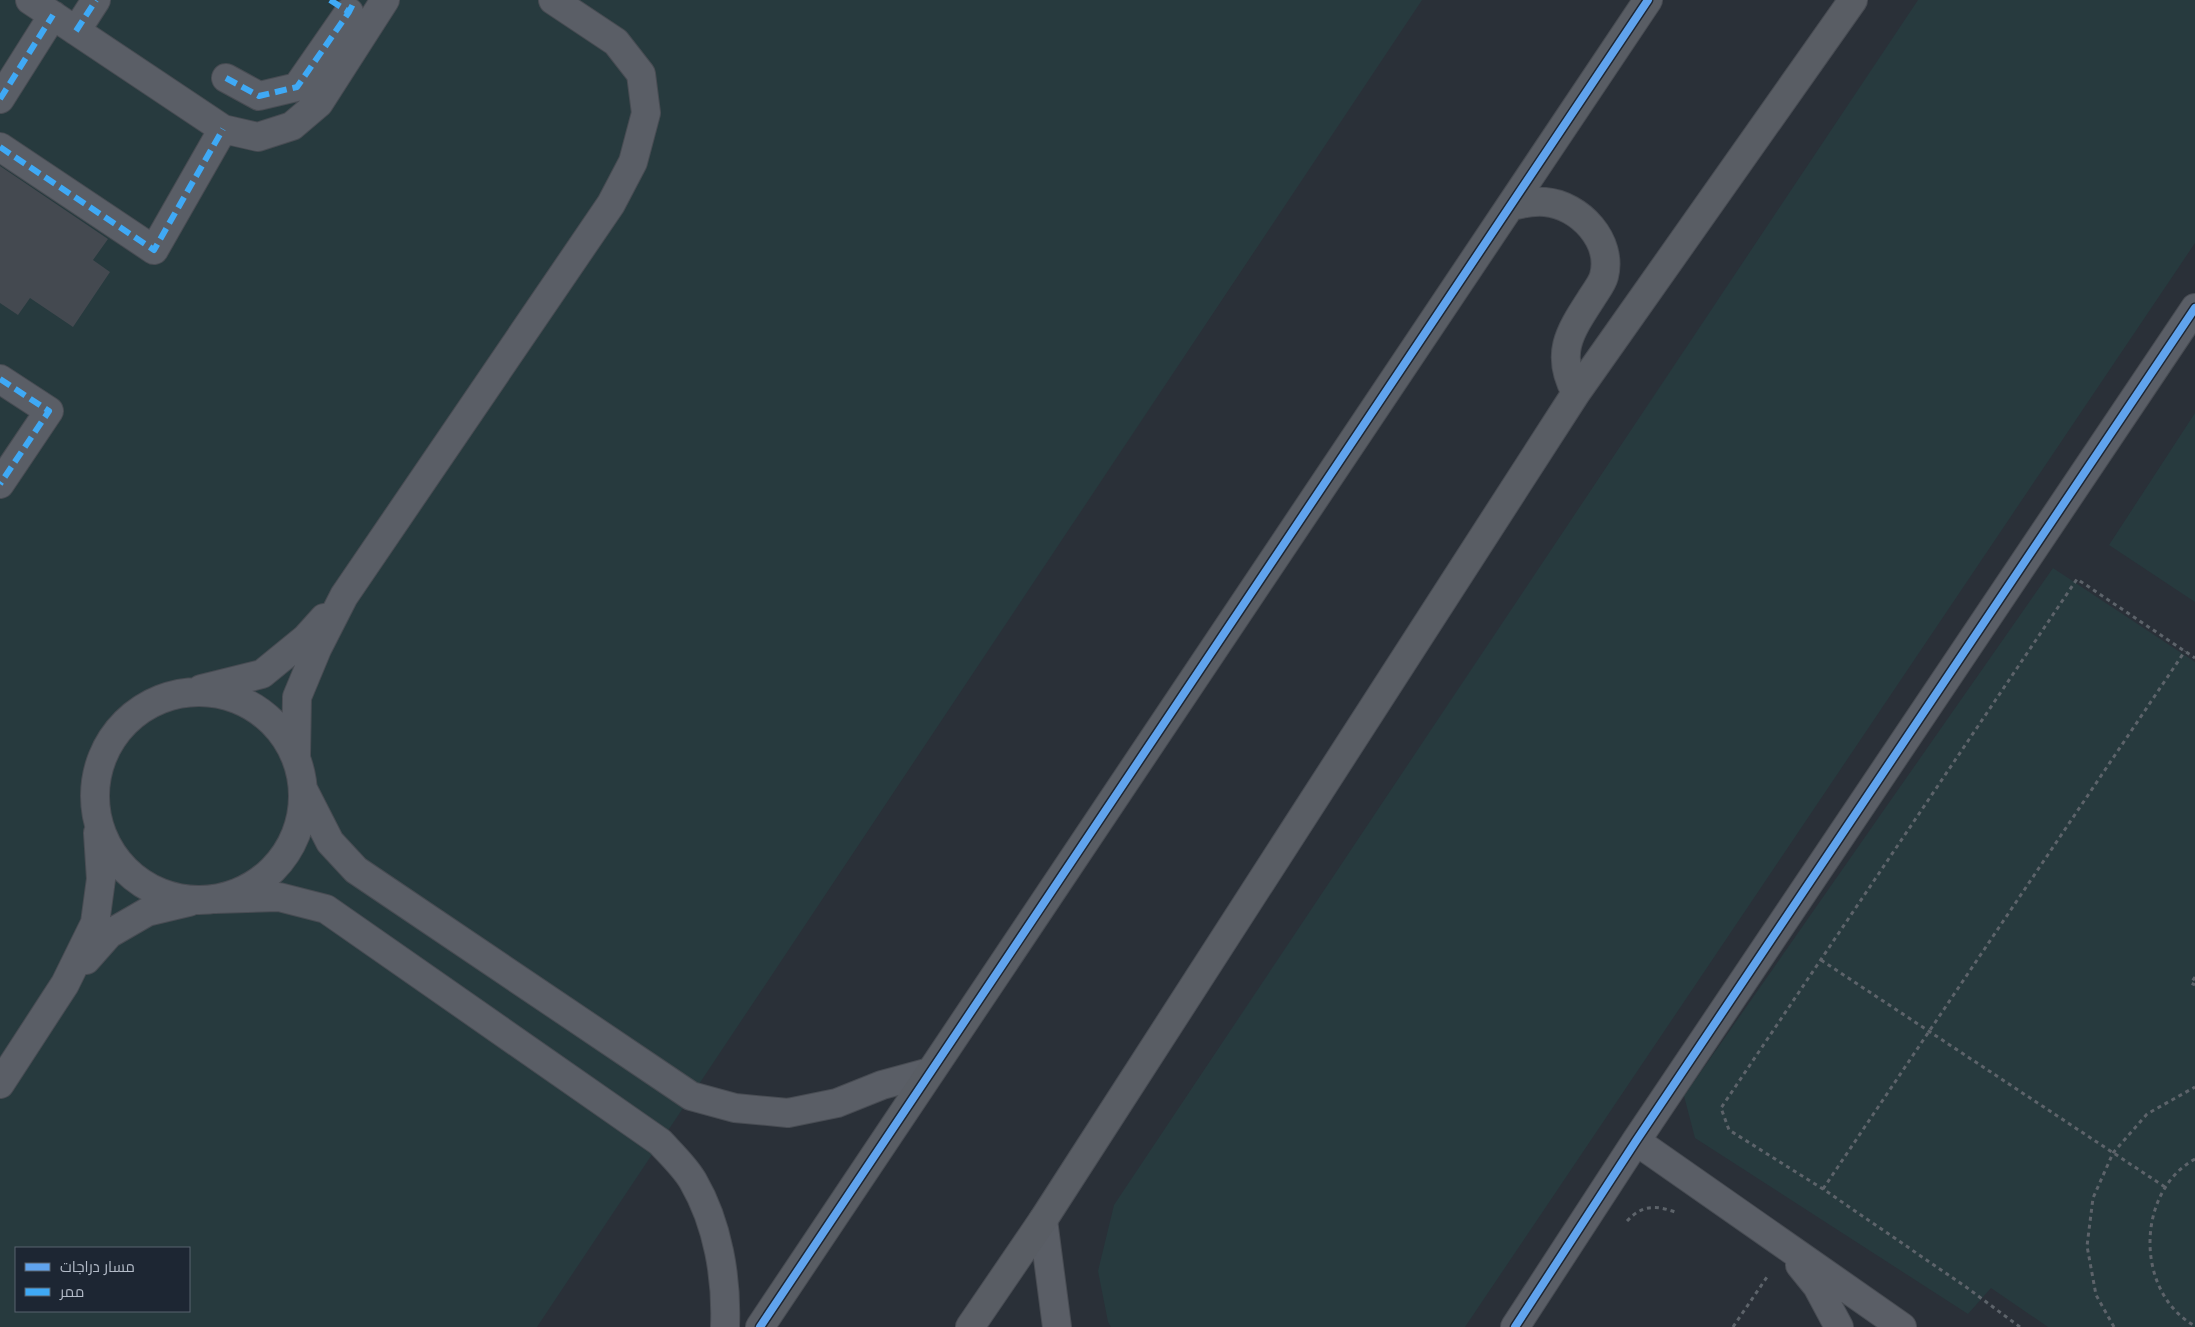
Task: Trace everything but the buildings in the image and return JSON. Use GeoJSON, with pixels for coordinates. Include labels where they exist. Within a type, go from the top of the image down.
{"type":"FeatureCollection","features":[{"type":"Feature","properties":{"kind":"street"},"geometry":{"type":"LineString","coordinates":[[30,0],[223,129],[258,137],[292,126],[319,103],[385,0]]}},
{"type":"Feature","properties":{"kind":"street"},"geometry":{"type":"LineString","coordinates":[[76,31],[96,0]]}},
{"type":"Feature","properties":{"kind":"street"},"geometry":{"type":"LineString","coordinates":[[296,756],[297,697],[317,649],[344,596],[611,204],[633,162],[646,113],[641,74],[616,42],[554,0]]}},
{"type":"Feature","properties":{"kind":"street"},"geometry":{"type":"LineString","coordinates":[[760,1327],[1512,206],[1648,0]]}},
{"type":"Feature","properties":{"kind":"street"},"geometry":{"type":"LineString","coordinates":[[970,1327],[1043,1220],[1576,393],[1853,0]]}},
{"type":"Feature","properties":{"kind":"street"},"geometry":{"type":"LineString","coordinates":[[226,78],[259,96],[297,87],[345,4]]}},
{"type":"Feature","properties":{"kind":"street"},"geometry":{"type":"LineString","coordinates":[[0,99],[53,15]]}},
{"type":"Feature","properties":{"kind":"street"},"geometry":{"type":"LineString","coordinates":[[0,147],[154,250],[223,129]]}},
{"type":"Feature","properties":{"kind":"street"},"geometry":{"type":"LineString","coordinates":[[1512,206],[1528,202],[1547,202],[1564,206],[1593,228],[1607,258],[1604,278],[1572,328],[1565,355],[1566,369],[1576,393]]}},
{"type":"Feature","properties":{"kind":"street"},"geometry":{"type":"LineString","coordinates":[[1515,1327],[1636,1141],[2195,308]]}},
{"type":"Feature","properties":{"kind":"street"},"geometry":{"type":"LineString","coordinates":[[0,379],[49,411],[0,484]]}},
{"type":"Feature","properties":{"kind":"street"},"geometry":{"type":"LineString","coordinates":[[0,1084],[65,984],[95,923],[101,879],[95,784],[105,750],[125,722],[154,701],[262,674],[306,638],[344,596]]}},
{"type":"Feature","properties":{"kind":"street"},"geometry":{"type":"LineString","coordinates":[[65,984],[109,934],[147,912],[245,890],[270,874],[290,850],[301,822],[304,791],[302,773],[296,756],[278,727],[252,706],[221,694],[188,692]]}},
{"type":"Feature","properties":{"kind":"street"},"geometry":{"type":"LineString","coordinates":[[304,791],[330,842],[356,870],[691,1096],[735,1108],[788,1113],[837,1103],[882,1085],[930,1072]]}},
{"type":"Feature","properties":{"kind":"street"},"geometry":{"type":"LineString","coordinates":[[96,819],[106,844],[122,866],[142,884],[166,895],[204,900],[279,896],[326,909],[660,1142],[693,1180],[710,1219],[723,1266],[725,1327]]}},
{"type":"Feature","properties":{"kind":"street"},"geometry":{"type":"LineString","coordinates":[[1636,1141],[1902,1327]]}},
{"type":"Feature","properties":{"kind":"street"},"geometry":{"type":"LineString","coordinates":[[1043,1220],[1057,1327]]}},
{"type":"Feature","properties":{"kind":"street"},"geometry":{"type":"LineString","coordinates":[[1778,1240],[1817,1286],[1839,1327]]}},
{"type":"Feature","properties":{"kind":"path"},"geometry":{"type":"LineString","coordinates":[[2020,1327],[1966,1287],[1823,1189],[1729,1130],[1721,1108],[2077,579],[2195,658]]}},
{"type":"Feature","properties":{"kind":"path"},"geometry":{"type":"LineString","coordinates":[[1823,1189],[2185,651]]}},
{"type":"Feature","properties":{"kind":"path"},"geometry":{"type":"LineString","coordinates":[[1821,960],[2165,1187]]}},
{"type":"Feature","properties":{"kind":"path"},"geometry":{"type":"LineString","coordinates":[[2195,977],[2191,983],[2195,985]]}},
{"type":"Feature","properties":{"kind":"path"},"geometry":{"type":"LineString","coordinates":[[2114,1327],[2096,1295],[2087,1246],[2093,1198],[2113,1153],[2147,1114],[2195,1087]]}},
{"type":"Feature","properties":{"kind":"path"},"geometry":{"type":"LineString","coordinates":[[2195,1159],[2186,1164],[2165,1187],[2150,1221],[2149,1258],[2162,1293],[2186,1321],[2195,1326]]}},
{"type":"Feature","properties":{"kind":"path"},"geometry":{"type":"LineString","coordinates":[[1623,1227],[1628,1220],[1644,1208],[1660,1207],[1682,1215]]}},
{"type":"Feature","properties":{"kind":"path"},"geometry":{"type":"LineString","coordinates":[[1733,1327],[1767,1277],[1759,1271]]}},
{"type":"Feature","properties":{"kind":"path"},"geometry":{"type":"LineString","coordinates":[[2183,1327],[2186,1321]]}},
{"type":"Feature","properties":{"kind":"green space"},"geometry":{"type":"Polygon","coordinates":[[[0,0],[1422,0],[537,1327],[0,1327],[0,0]]]}},
{"type":"Feature","properties":{"kind":"green space"},"geometry":{"type":"Polygon","coordinates":[[[1918,0],[2195,0],[2195,243],[1465,1327],[1111,1327],[1108,1322],[1098,1271],[1114,1205],[1918,0]]]}},
{"type":"Feature","properties":{"kind":"green space"},"geometry":{"type":"Polygon","coordinates":[[[2195,413],[2195,602],[2109,545],[2195,413]]]}},
{"type":"Feature","properties":{"kind":"green space"},"geometry":{"type":"Polygon","coordinates":[[[2053,568],[2195,662],[2195,1327],[2048,1327],[1991,1288],[1968,1314],[1695,1138],[1684,1096],[2053,568]]]}},
{"type":"Feature","properties":{"kind":"marked path"},"geometry":{"type":"LineString","coordinates":[[76,31],[96,0]]}},
{"type":"Feature","properties":{"kind":"marked path"},"geometry":{"type":"LineString","coordinates":[[330,0],[349,12],[355,0]]}},
{"type":"Feature","properties":{"kind":"marked path"},"geometry":{"type":"LineString","coordinates":[[226,78],[259,96],[297,87],[349,12]]}},
{"type":"Feature","properties":{"kind":"marked path"},"geometry":{"type":"LineString","coordinates":[[0,99],[53,15]]}},
{"type":"Feature","properties":{"kind":"marked path"},"geometry":{"type":"LineString","coordinates":[[0,147],[154,250],[223,129]]}},
{"type":"Feature","properties":{"kind":"marked path"},"geometry":{"type":"LineString","coordinates":[[0,379],[49,411],[0,484]]}},
{"type":"Feature","properties":{"kind":"cycle path"},"geometry":{"type":"LineString","coordinates":[[760,1327],[1648,0]]}},
{"type":"Feature","properties":{"kind":"cycle path"},"geometry":{"type":"LineString","coordinates":[[1515,1327],[1636,1141],[2195,308]]}}]}
